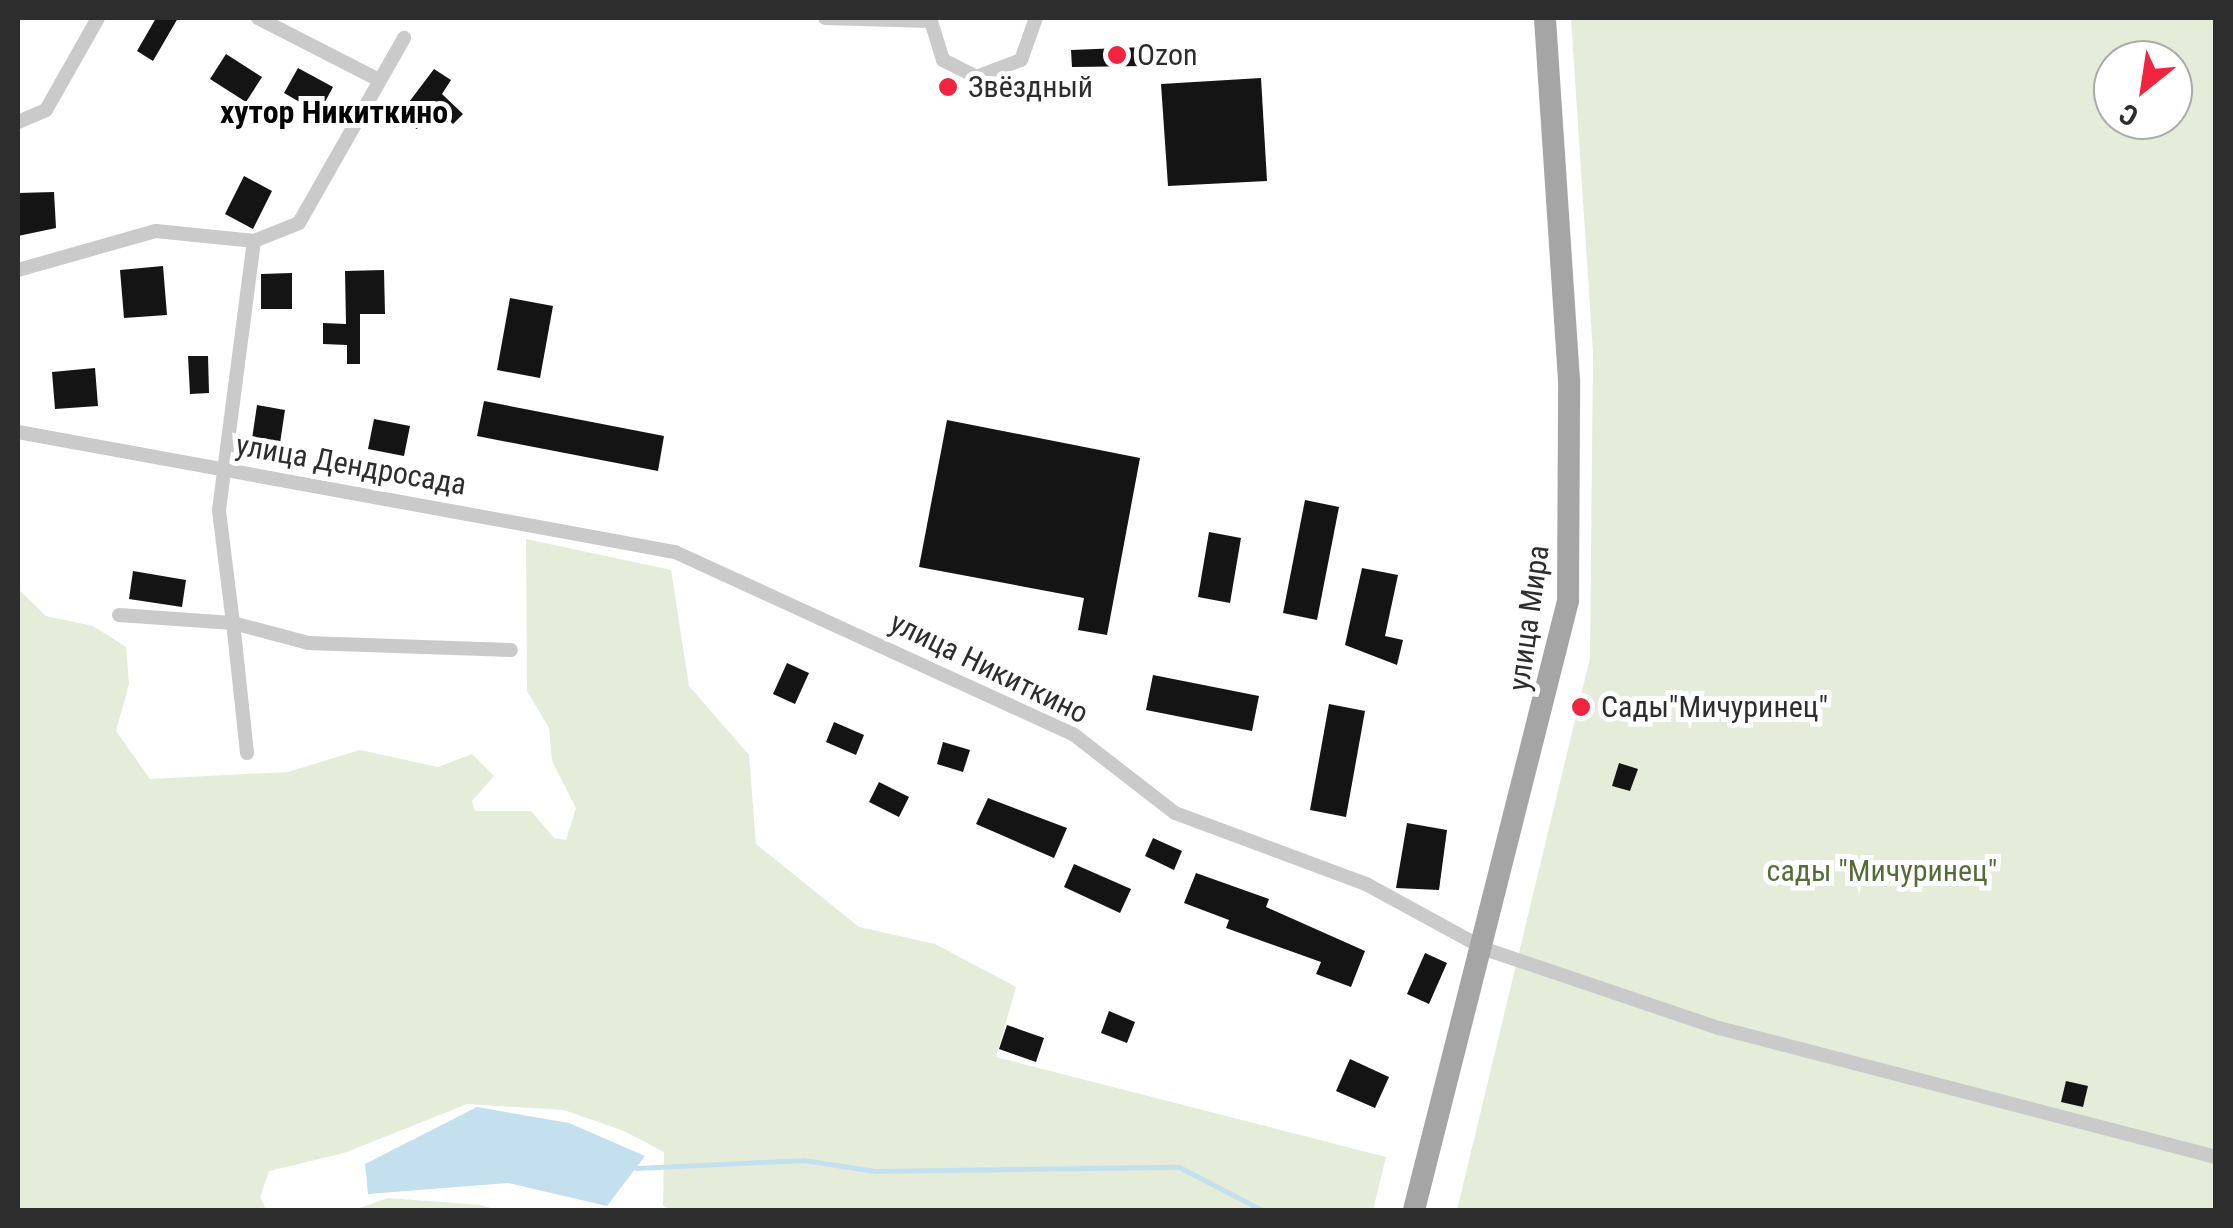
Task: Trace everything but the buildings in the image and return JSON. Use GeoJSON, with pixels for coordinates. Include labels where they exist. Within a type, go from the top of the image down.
{"type":"FeatureCollection","features":[{"type":"Feature","properties":{"kind":"main road","name":"улица Мира"},"geometry":{"type":"LineString","coordinates":[[1414,1210],[1485,949],[1568,601],[1569,380],[1544,18]]}},
{"type":"Feature","properties":{"kind":"street"},"geometry":{"type":"LineString","coordinates":[[18,122],[46,110],[98,18]]}},
{"type":"Feature","properties":{"kind":"street"},"geometry":{"type":"LineString","coordinates":[[258,18],[379,80]]}},
{"type":"Feature","properties":{"kind":"street"},"geometry":{"type":"LineString","coordinates":[[825,18],[930,19],[943,60],[976,77],[1021,60],[1036,18]]}},
{"type":"Feature","properties":{"kind":"street"},"geometry":{"type":"LineString","coordinates":[[18,270],[156,230],[254,241],[299,223],[404,38]]}},
{"type":"Feature","properties":{"kind":"street"},"geometry":{"type":"LineString","coordinates":[[246,754],[219,510],[254,241]]}},
{"type":"Feature","properties":{"kind":"street","name":"улица Дендросада"},"geometry":{"type":"LineString","coordinates":[[18,432],[676,552]]}},
{"type":"Feature","properties":{"kind":"street","name":"улица Никиткино"},"geometry":{"type":"LineString","coordinates":[[676,552],[1073,734],[1176,813],[1366,884],[1485,949],[1719,1028],[2216,1156]]}},
{"type":"Feature","properties":{"kind":"street"},"geometry":{"type":"LineString","coordinates":[[118,615],[233,622],[308,643],[511,650]]}},
{"type":"Feature","properties":{"kind":"green space","name":"сады \"Мичуринец\""},"geometry":{"type":"Polygon","coordinates":[[[1571,18],[2215,18],[2215,1210],[1457,1210],[1590,658],[1593,353],[1571,18]]]}},
{"type":"Feature","properties":{"kind":"green space"},"geometry":{"type":"Polygon","coordinates":[[[526,539],[671,570],[689,686],[749,755],[756,844],[859,927],[935,944],[1016,987],[996,1057],[1386,1157],[1373,1210],[674,1210],[663,1206],[664,1152],[624,1131],[564,1110],[467,1104],[344,1153],[269,1171],[260,1197],[266,1210],[18,1210],[18,589],[46,616],[93,626],[126,647],[129,684],[116,731],[150,779],[288,772],[360,750],[438,767],[472,754],[494,776],[472,801],[475,811],[531,811],[554,838],[566,840],[576,808],[552,761],[549,728],[527,691],[526,539]]]}},
{"type":"Feature","properties":{"kind":"green space"},"geometry":{"type":"Polygon","coordinates":[[[388,1198],[481,1205],[497,1210],[354,1210],[388,1198]]]}},
{"type":"Feature","properties":{"kind":"water"},"geometry":{"type":"Polygon","coordinates":[[[477,1107],[569,1123],[645,1156],[607,1206],[508,1183],[368,1194],[365,1164],[477,1107]]]}},
{"type":"Feature","properties":{"kind":"waterway"},"geometry":{"type":"LineString","coordinates":[[636,1168],[803,1160],[875,1171],[1179,1167],[1262,1210]]}},
{"type":"Feature","properties":{"kind":"place","name":"Ozon"},"geometry":{"type":"Point","coordinates":[1117,55]}},
{"type":"Feature","properties":{"kind":"place","name":"Звёздный"},"geometry":{"type":"Point","coordinates":[948,87]}},
{"type":"Feature","properties":{"kind":"place","name":"Сады\"Мичуринец\""},"geometry":{"type":"Point","coordinates":[1581,707]}},
{"type":"Feature","properties":{"kind":"district","name":"хутор Никиткино"},"geometry":{"type":"Point","coordinates":[334,112]}}]}
